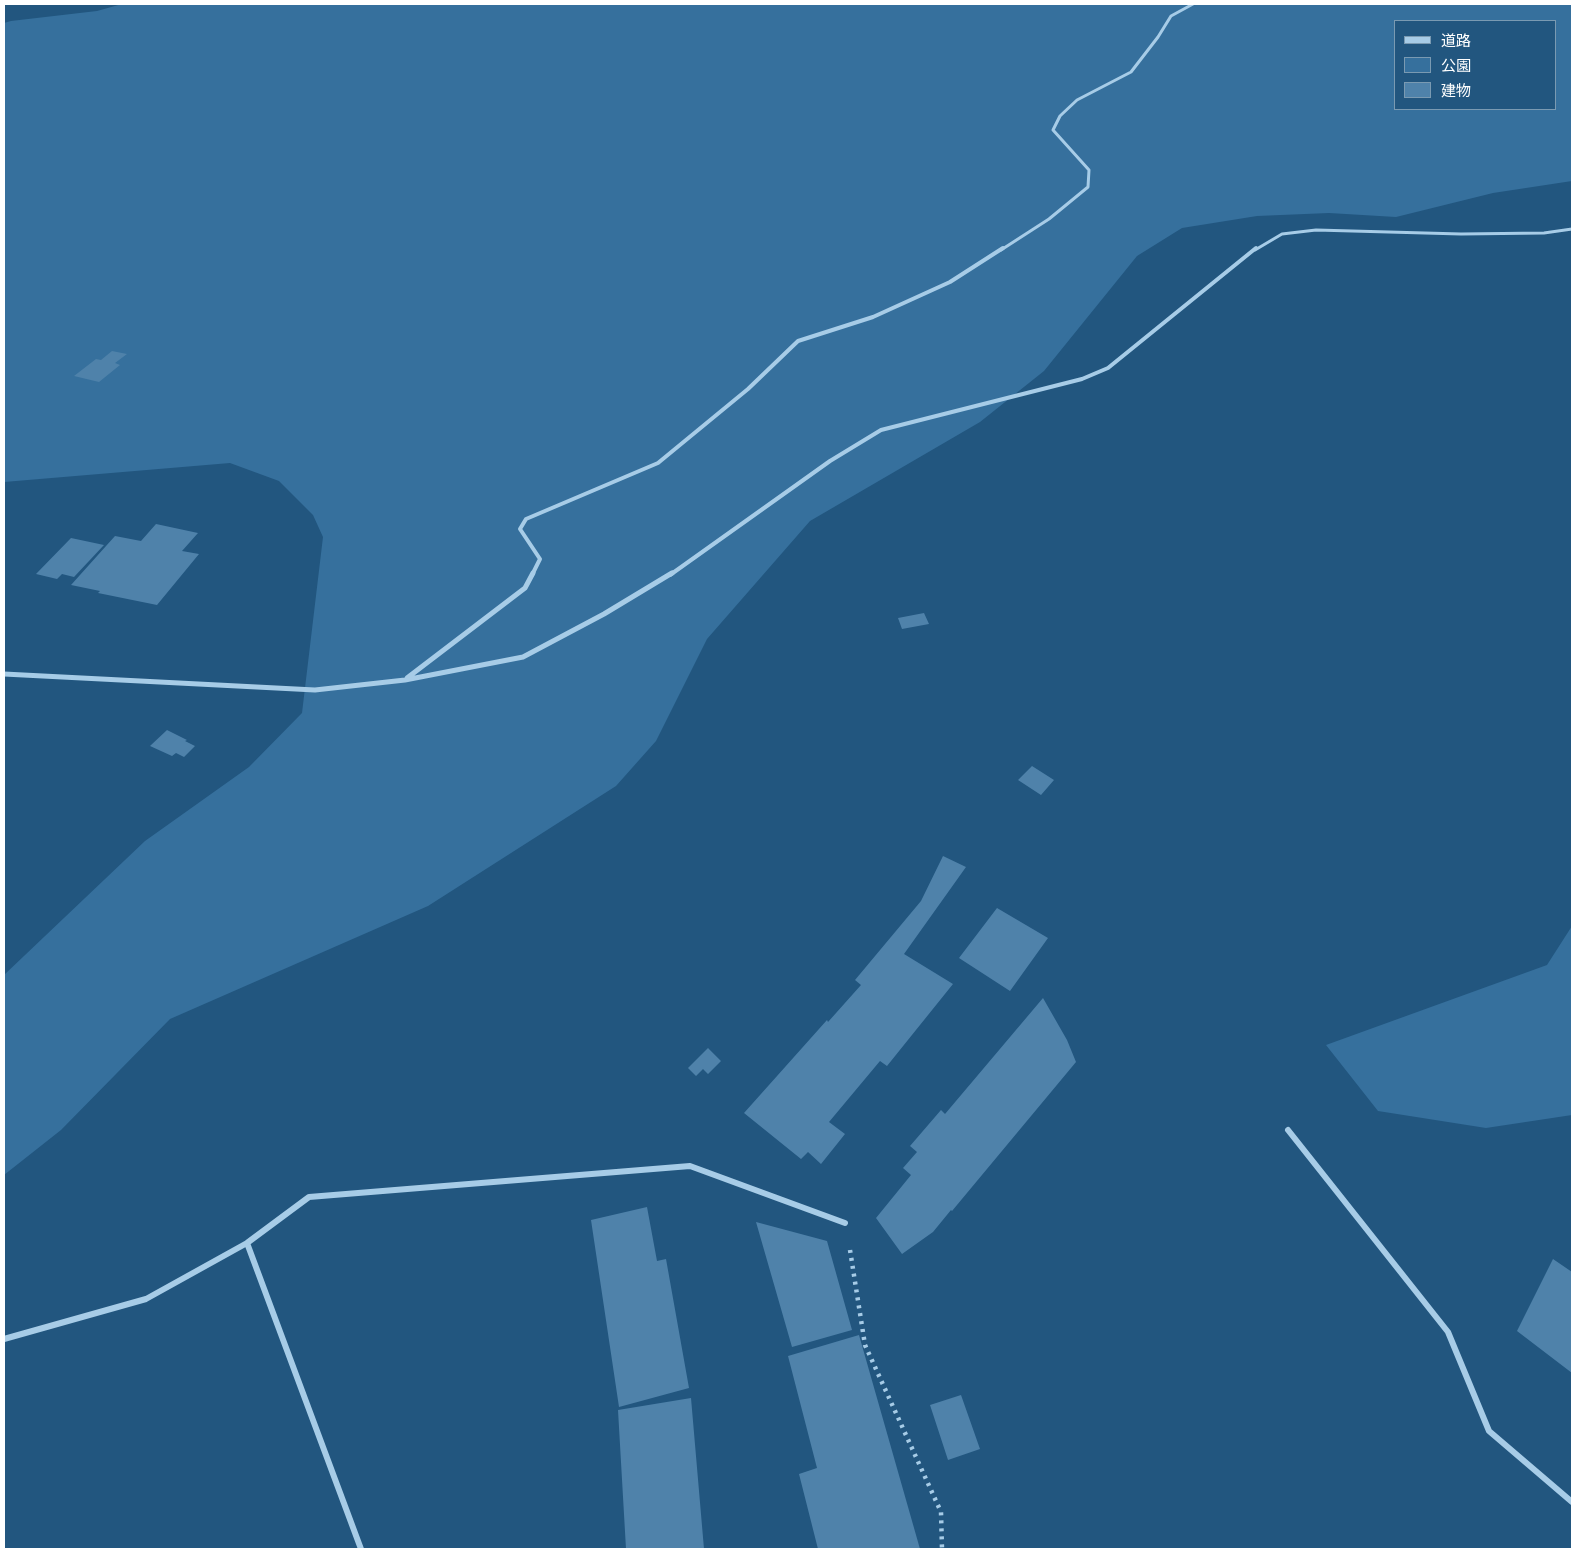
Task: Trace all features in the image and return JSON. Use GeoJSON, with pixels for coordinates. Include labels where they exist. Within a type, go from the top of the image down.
{"type":"FeatureCollection","features":[{"type":"Feature","properties":{"kind":"street"},"geometry":{"type":"LineString","coordinates":[[405,680],[525,588],[540,559],[520,529],[526,519],[658,463],[748,389],[798,342],[873,317],[950,282],[1049,219],[1081,192],[1088,186],[1089,170],[1053,130],[1060,116],[1077,100],[1131,72],[1158,37],[1171,16],[1194,4]]}},
{"type":"Feature","properties":{"kind":"street"},"geometry":{"type":"LineString","coordinates":[[4,674],[315,690],[405,680],[523,657],[604,614],[684,566],[830,461],[881,430],[1082,379],[1108,368],[1258,247],[1282,234],[1316,230],[1461,234],[1544,232],[1572,229]]}},
{"type":"Feature","properties":{"kind":"street"},"geometry":{"type":"LineString","coordinates":[[1288,1130],[1448,1332],[1488,1432],[1572,1502]]}},
{"type":"Feature","properties":{"kind":"street"},"geometry":{"type":"LineString","coordinates":[[4,1339],[146,1299],[247,1243],[309,1197],[690,1166],[845,1223]]}},
{"type":"Feature","properties":{"kind":"street"},"geometry":{"type":"LineString","coordinates":[[247,1243],[360,1549]]}},
{"type":"Feature","properties":{"kind":"path"},"geometry":{"type":"LineString","coordinates":[[845,1223],[865,1345],[941,1512],[942,1549]]}},
{"type":"Feature","properties":{"kind":"green space"},"geometry":{"type":"Polygon","coordinates":[[[122,4],[1572,4],[1572,181],[1493,193],[1396,217],[1329,213],[1257,216],[1182,228],[1137,256],[1044,371],[980,422],[810,521],[707,639],[656,741],[616,786],[428,906],[170,1019],[61,1130],[4,1175],[4,975],[145,841],[249,767],[302,713],[323,537],[313,515],[279,481],[230,463],[4,482],[4,23],[97,11],[122,4]]]}},
{"type":"Feature","properties":{"kind":"green space"},"geometry":{"type":"Polygon","coordinates":[[[1572,926],[1572,1115],[1486,1128],[1378,1111],[1326,1045],[1547,965],[1572,926]]]}},
{"type":"Feature","properties":{"kind":"building"},"geometry":{"type":"Polygon","coordinates":[[[112,351],[127,354],[115,363],[120,365],[99,382],[74,376],[96,359],[101,360],[112,351]]]}},
{"type":"Feature","properties":{"kind":"building"},"geometry":{"type":"Polygon","coordinates":[[[156,524],[198,533],[182,551],[199,554],[157,605],[98,593],[100,591],[71,585],[115,536],[141,541],[156,524]]]}},
{"type":"Feature","properties":{"kind":"building"},"geometry":{"type":"Polygon","coordinates":[[[71,538],[104,545],[74,577],[62,574],[57,579],[36,574],[71,538]]]}},
{"type":"Feature","properties":{"kind":"building"},"geometry":{"type":"Polygon","coordinates":[[[924,613],[929,624],[902,629],[898,618],[924,613]]]}},
{"type":"Feature","properties":{"kind":"building"},"geometry":{"type":"Polygon","coordinates":[[[167,730],[195,746],[184,757],[176,753],[172,756],[150,746],[167,730]]]}},
{"type":"Feature","properties":{"kind":"building"},"geometry":{"type":"Polygon","coordinates":[[[1032,766],[1054,780],[1041,795],[1018,780],[1032,766]]]}},
{"type":"Feature","properties":{"kind":"building"},"geometry":{"type":"Polygon","coordinates":[[[943,856],[966,867],[904,954],[953,984],[887,1066],[880,1061],[829,1122],[845,1134],[821,1164],[808,1152],[801,1159],[744,1113],[861,985],[855,980],[921,901],[943,856]]]}},
{"type":"Feature","properties":{"kind":"building"},"geometry":{"type":"Polygon","coordinates":[[[997,908],[1048,938],[1010,991],[959,958],[997,908]]]}},
{"type":"Feature","properties":{"kind":"building"},"geometry":{"type":"Polygon","coordinates":[[[1043,998],[1067,1040],[1076,1062],[933,1232],[902,1254],[876,1218],[911,1175],[903,1168],[917,1152],[910,1146],[941,1110],[945,1114],[1043,998]]]}},
{"type":"Feature","properties":{"kind":"building"},"geometry":{"type":"Polygon","coordinates":[[[708,1048],[721,1061],[708,1074],[703,1069],[696,1076],[688,1068],[708,1048]]]}},
{"type":"Feature","properties":{"kind":"building"},"geometry":{"type":"Polygon","coordinates":[[[647,1207],[657,1261],[666,1259],[689,1388],[619,1407],[591,1220],[647,1207]]]}},
{"type":"Feature","properties":{"kind":"building"},"geometry":{"type":"Polygon","coordinates":[[[756,1222],[827,1241],[852,1330],[792,1347],[756,1222]]]}},
{"type":"Feature","properties":{"kind":"building"},"geometry":{"type":"Polygon","coordinates":[[[1553,1259],[1572,1272],[1572,1373],[1517,1331],[1553,1259]]]}},
{"type":"Feature","properties":{"kind":"building"},"geometry":{"type":"Polygon","coordinates":[[[859,1335],[920,1549],[818,1549],[799,1474],[817,1468],[788,1356],[859,1335]]]}},
{"type":"Feature","properties":{"kind":"building"},"geometry":{"type":"Polygon","coordinates":[[[961,1395],[980,1449],[948,1460],[930,1405],[961,1395]]]}},
{"type":"Feature","properties":{"kind":"building"},"geometry":{"type":"Polygon","coordinates":[[[691,1398],[704,1549],[626,1549],[618,1410],[691,1398]]]}}]}
